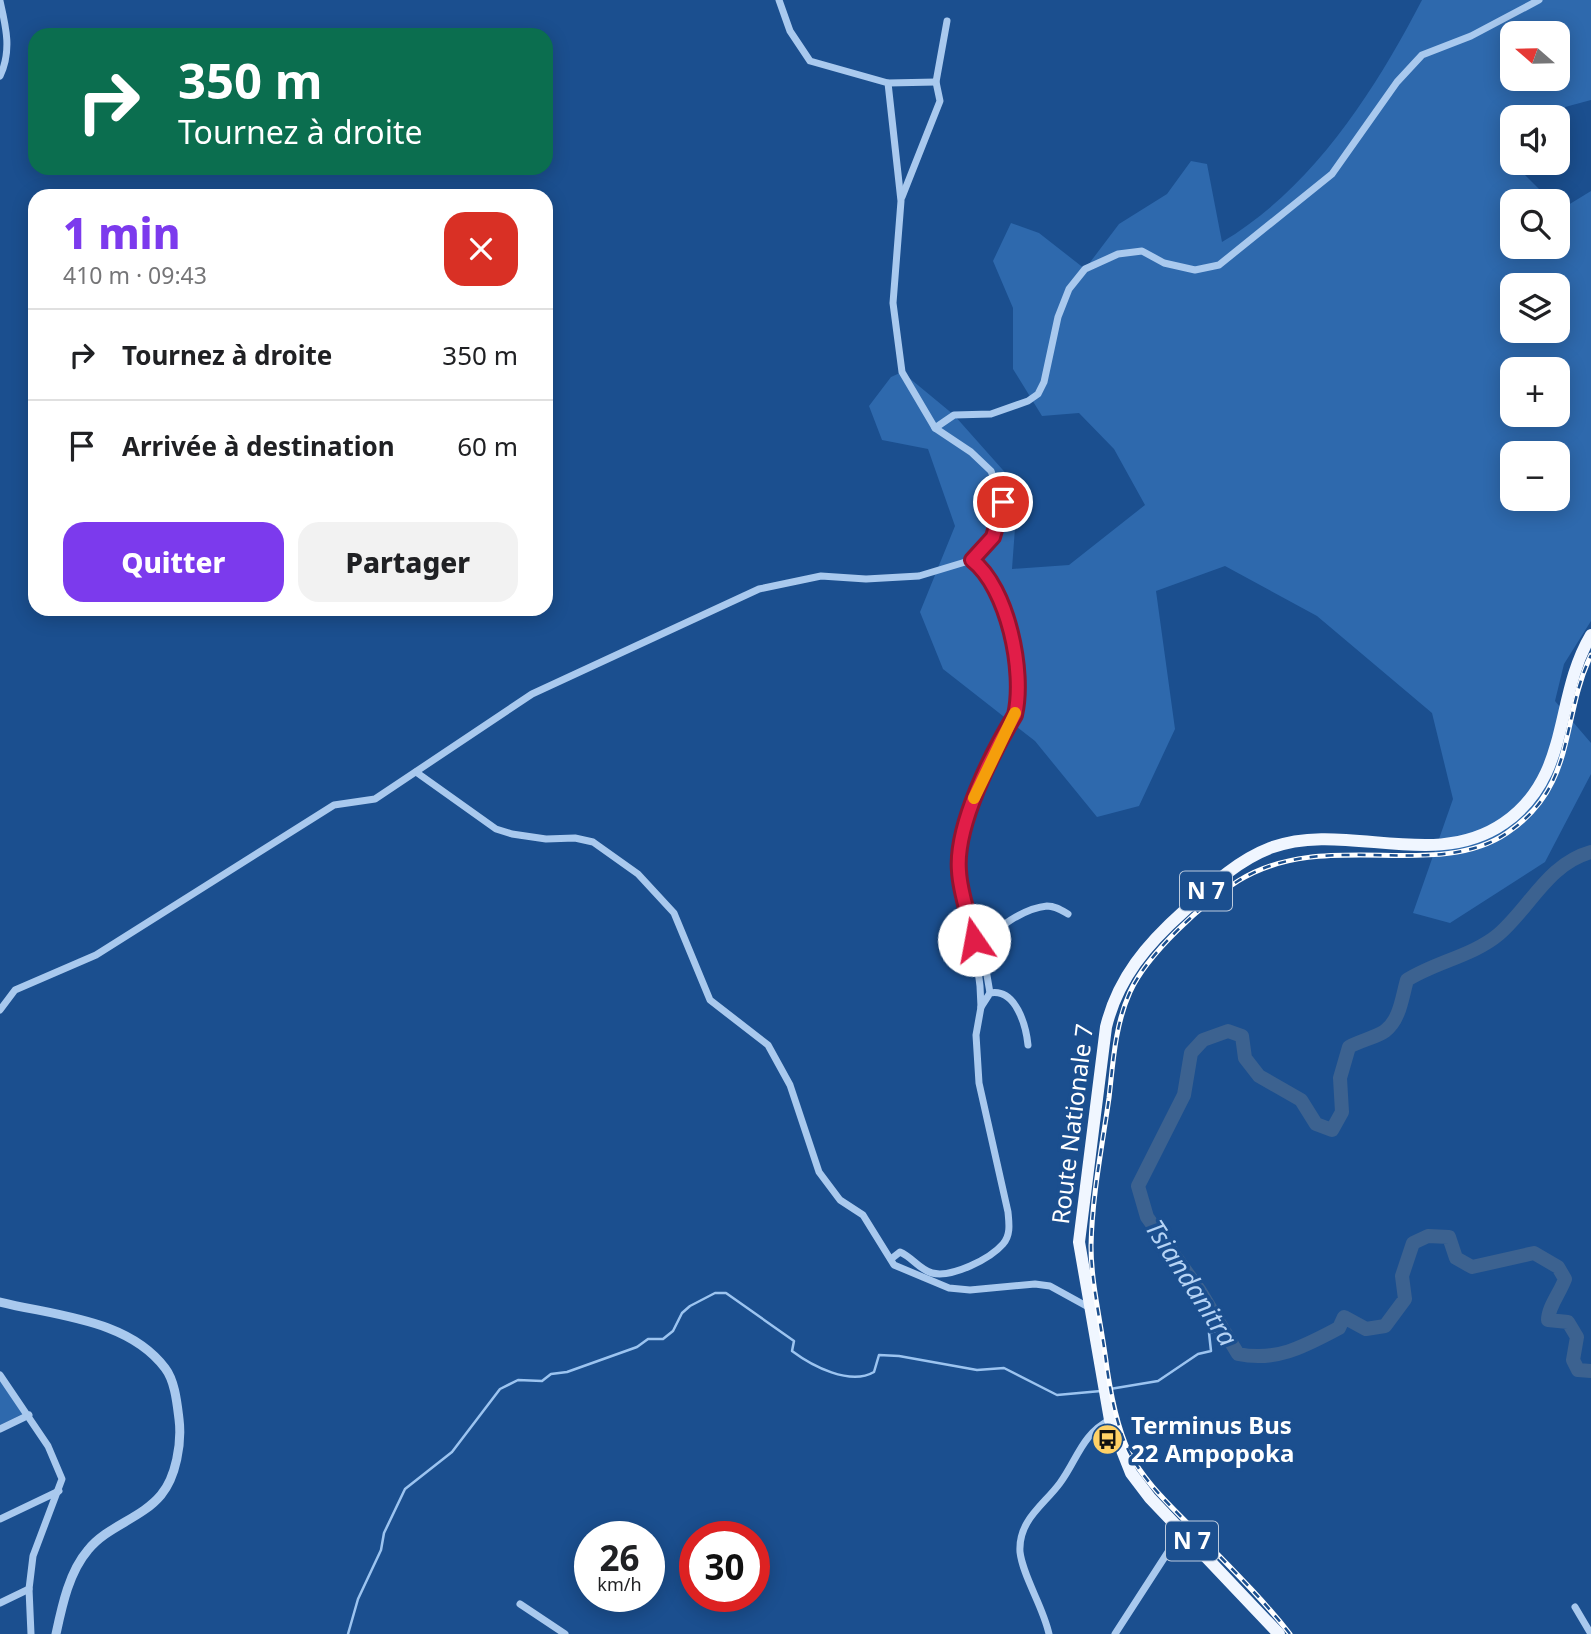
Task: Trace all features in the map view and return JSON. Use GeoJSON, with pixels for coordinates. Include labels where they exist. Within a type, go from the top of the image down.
{"type":"FeatureCollection","features":[{"type":"Feature","properties":{"kind":"main road","name":"Route Nationale 7"},"geometry":{"type":"LineString","coordinates":[[1110,1420],[1104,1400],[1079,1242],[1106,1027],[1121,985],[1139,955],[1212,886],[1243,861],[1270,848],[1306,841],[1445,845],[1473,839],[1503,824],[1531,800],[1553,762],[1578,662],[1591,635]]}},
{"type":"Feature","properties":{"kind":"main road","name":"N 7"},"geometry":{"type":"LineString","coordinates":[[1110,1420],[1116,1441],[1131,1473],[1150,1499],[1260,1610],[1279,1634]]}},
{"type":"Feature","properties":{"kind":"street"},"geometry":{"type":"LineString","coordinates":[[779,0],[790,31],[810,61],[888,83],[936,82]]}},
{"type":"Feature","properties":{"kind":"street"},"geometry":{"type":"LineString","coordinates":[[935,428],[954,415],[991,414],[1028,401],[1038,394],[1044,382],[1058,317],[1069,289],[1085,269],[1118,254],[1142,251],[1164,263],[1195,270],[1219,265],[1332,174],[1397,82],[1422,54],[1471,36],[1539,0]]}},
{"type":"Feature","properties":{"kind":"street"},"geometry":{"type":"LineString","coordinates":[[0,1],[8,38],[5,65],[0,76]]}},
{"type":"Feature","properties":{"kind":"street"},"geometry":{"type":"LineString","coordinates":[[901,201],[940,101],[936,82],[947,21]]}},
{"type":"Feature","properties":{"kind":"street"},"geometry":{"type":"LineString","coordinates":[[0,1010],[15,990],[96,955],[334,805],[375,799],[533,694],[759,589],[821,576],[866,579],[919,576],[972,560],[993,537],[1003,502],[991,471],[971,452],[935,428],[902,372],[893,303],[901,201],[888,83]]}},
{"type":"Feature","properties":{"kind":"street"},"geometry":{"type":"LineString","coordinates":[[891,1259],[900,1252],[929,1273],[955,1271],[988,1255],[1003,1244],[1009,1233],[1008,1212],[979,1083],[976,1035],[981,1007],[974,940],[958,863],[969,808],[1015,715],[1019,698],[1018,675],[1000,596],[985,570],[972,560]]}},
{"type":"Feature","properties":{"kind":"street"},"geometry":{"type":"LineString","coordinates":[[416,772],[496,829],[546,839],[575,838],[593,842],[638,874],[674,913],[710,1000],[768,1045],[790,1085],[819,1172],[840,1200],[863,1215],[900,1269],[949,1288],[970,1290],[1035,1284],[1050,1286],[1090,1308]]}},
{"type":"Feature","properties":{"kind":"street"},"geometry":{"type":"LineString","coordinates":[[981,1007],[990,993],[982,946],[987,938],[1014,919],[1045,906],[1055,907],[1068,914]]}},
{"type":"Feature","properties":{"kind":"street"},"geometry":{"type":"LineString","coordinates":[[990,993],[1004,995],[1021,1014],[1026,1026],[1028,1045]]}},
{"type":"Feature","properties":{"kind":"street"},"geometry":{"type":"LineString","coordinates":[[0,1302],[116,1330],[138,1340],[167,1370],[176,1398],[181,1431],[176,1464],[163,1493],[145,1511],[89,1549],[73,1575],[56,1634]]}},
{"type":"Feature","properties":{"kind":"street"},"geometry":{"type":"LineString","coordinates":[[0,1375],[48,1446],[62,1479],[37,1543],[29,1589],[31,1634]]}},
{"type":"Feature","properties":{"kind":"street"},"geometry":{"type":"LineString","coordinates":[[0,1429],[29,1415]]}},
{"type":"Feature","properties":{"kind":"street"},"geometry":{"type":"LineString","coordinates":[[1048,1634],[1045,1613],[1020,1553],[1022,1535],[1032,1512],[1060,1482],[1072,1459],[1095,1428],[1110,1420]]}},
{"type":"Feature","properties":{"kind":"street"},"geometry":{"type":"LineString","coordinates":[[0,1519],[59,1491]]}},
{"type":"Feature","properties":{"kind":"street"},"geometry":{"type":"LineString","coordinates":[[1115,1634],[1168,1552]]}},
{"type":"Feature","properties":{"kind":"street"},"geometry":{"type":"LineString","coordinates":[[0,1603],[29,1589]]}},
{"type":"Feature","properties":{"kind":"street"},"geometry":{"type":"LineString","coordinates":[[520,1604],[565,1634]]}},
{"type":"Feature","properties":{"kind":"street"},"geometry":{"type":"LineString","coordinates":[[1575,1607],[1591,1634]]}},
{"type":"Feature","properties":{"kind":"shaded area"},"geometry":{"type":"Polygon","coordinates":[[[1422,0],[1591,0],[1591,100],[1570,106],[1500,105],[1500,175],[1525,175],[1539,189],[1500,189],[1500,259],[1570,259],[1570,204],[1591,191],[1591,621],[1564,664],[1555,701],[1591,743],[1591,774],[1545,862],[1450,923],[1413,913],[1453,799],[1432,713],[1317,616],[1225,566],[1156,591],[1175,729],[1139,806],[1097,817],[1035,741],[943,669],[920,612],[955,526],[928,449],[882,440],[869,406],[891,377],[902,372],[954,415],[1018,487],[1012,569],[1069,565],[1145,505],[1114,449],[1079,413],[1042,416],[1013,369],[1013,308],[993,261],[1011,223],[1039,233],[1085,269],[1119,224],[1167,194],[1191,161],[1207,164],[1222,242],[1255,220],[1313,166],[1362,103],[1422,0]]]}},
{"type":"Feature","properties":{"kind":"shaded area"},"geometry":{"type":"Polygon","coordinates":[[[0,1375],[27,1412],[0,1425],[0,1375]]]}},
{"type":"Feature","properties":{"kind":"waterway","name":"Tsiandanitra"},"geometry":{"type":"LineString","coordinates":[[1591,852],[1576,858],[1551,876],[1510,923],[1489,942],[1407,980],[1400,1008],[1390,1026],[1382,1033],[1349,1047],[1340,1078],[1342,1112],[1332,1130],[1316,1124],[1301,1100],[1259,1076],[1245,1058],[1242,1036],[1228,1031],[1203,1040],[1191,1053],[1184,1095],[1138,1186],[1147,1217],[1200,1291],[1238,1354],[1265,1356],[1290,1351],[1339,1328],[1344,1317],[1366,1329],[1385,1326],[1405,1299],[1402,1276],[1413,1243],[1428,1236],[1449,1237],[1456,1258],[1472,1267],[1534,1253],[1558,1267],[1565,1279],[1548,1320],[1568,1322],[1577,1337],[1573,1360],[1578,1370],[1591,1371]]}},
{"type":"Feature","properties":{"kind":"waterway"},"geometry":{"type":"LineString","coordinates":[[348,1634],[358,1599],[405,1489],[452,1452],[500,1389],[518,1380],[542,1381],[551,1374],[567,1372],[637,1347],[648,1339],[663,1339],[673,1331],[682,1313],[715,1293],[726,1293],[794,1341],[792,1351],[800,1357],[820,1368],[843,1375],[864,1376],[874,1372],[879,1355],[899,1356],[977,1370],[1004,1368],[1057,1395],[1101,1391]]}},
{"type":"Feature","properties":{"kind":"waterway"},"geometry":{"type":"LineString","coordinates":[[1110,1389],[1158,1381],[1198,1354],[1211,1351],[1209,1333],[1221,1329]]}},
{"type":"Feature","properties":{"kind":"railway"},"geometry":{"type":"LineString","coordinates":[[1290,1634],[1256,1594],[1150,1484],[1129,1452],[1116,1416],[1092,1273],[1091,1246],[1095,1191],[1121,1018],[1138,977],[1162,946],[1209,902],[1238,881],[1272,865],[1307,858],[1447,854],[1478,847],[1507,833],[1529,815],[1545,795],[1556,773],[1581,679],[1591,655]]}},
{"type":"Feature","properties":{"kind":"slow traffic"},"geometry":{"type":"LineString","coordinates":[[974,798],[1015,713]]}},
{"type":"Feature","properties":{"kind":"place","name":"Terminus Bus 22 Ampopoka"},"geometry":{"type":"Point","coordinates":[1108,1440]}},
{"type":"Feature","properties":{"kind":"route"},"geometry":{"type":"LineString","coordinates":[[974,940],[959,874],[958,863],[964,830],[969,808],[1015,715],[1019,698],[1018,675],[1000,596],[985,570],[972,560],[993,537],[1003,502]]}}]}
